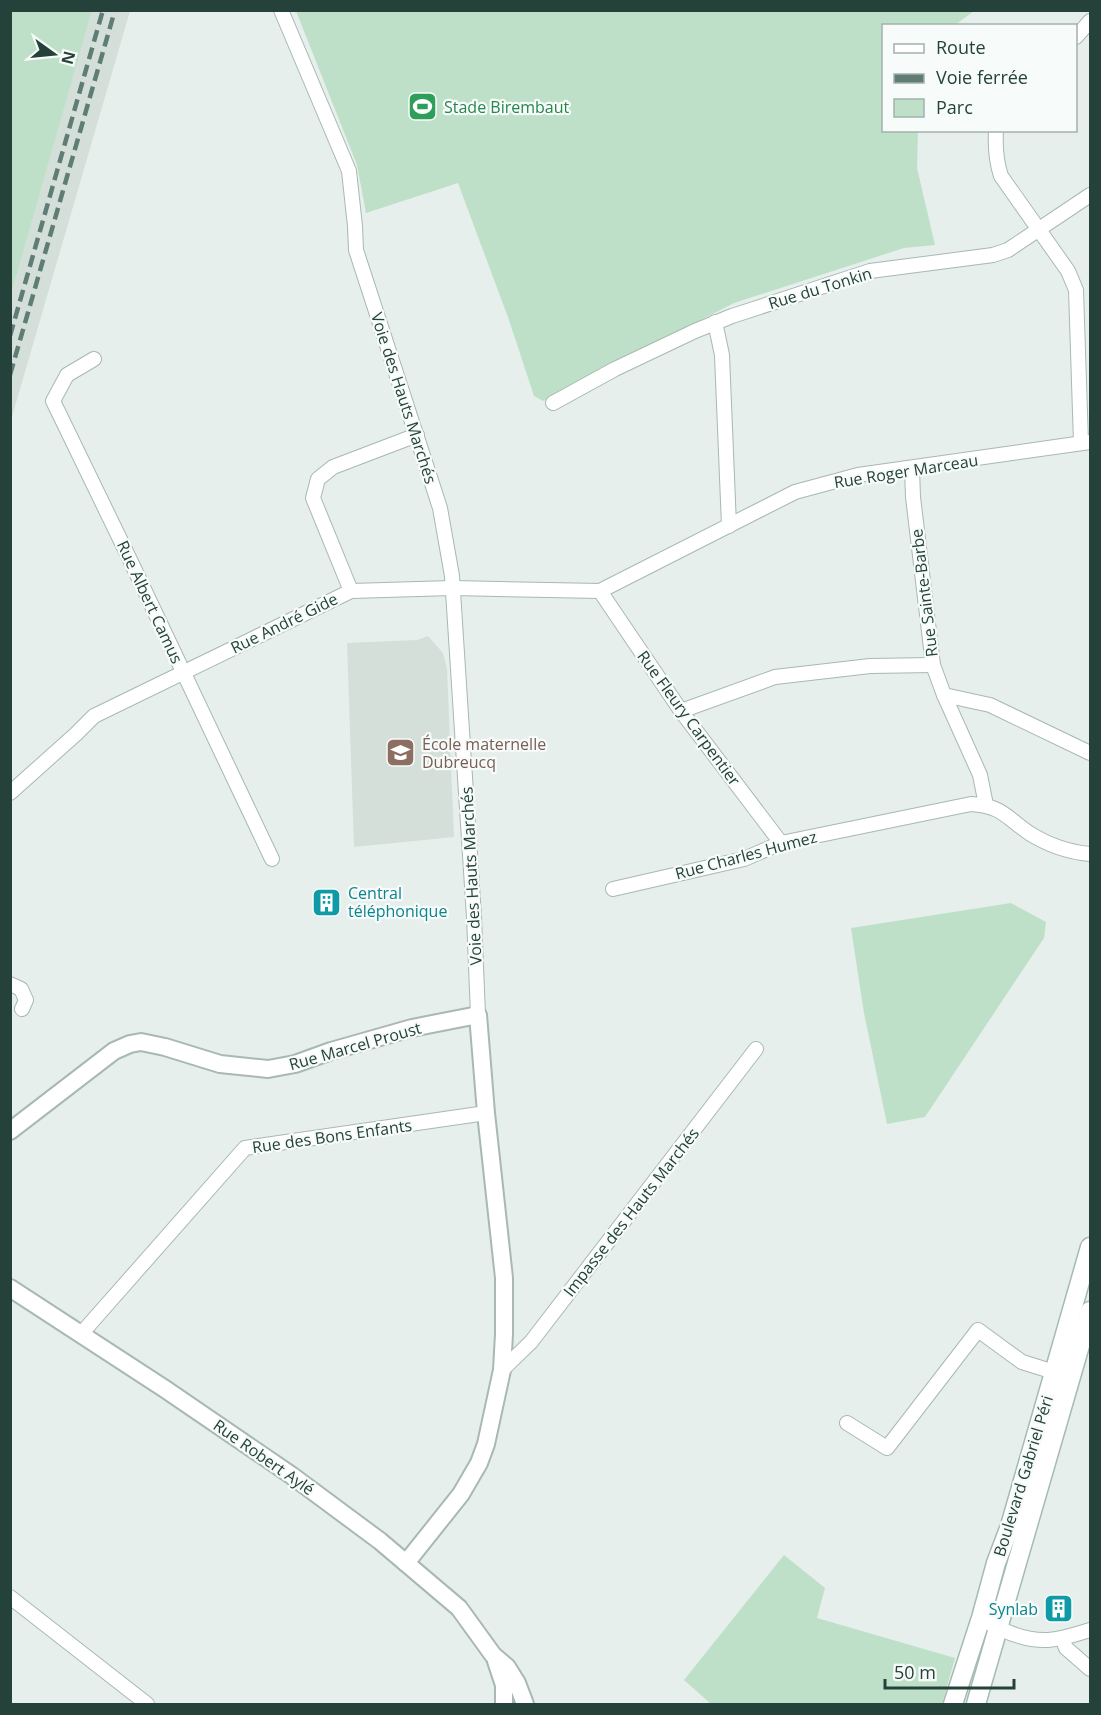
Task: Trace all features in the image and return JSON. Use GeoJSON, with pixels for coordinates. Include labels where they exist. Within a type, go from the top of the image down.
{"type":"FeatureCollection","features":[{"type":"Feature","properties":{"kind":"main road","name":"Boulevard Gabriel Péri"},"geometry":{"type":"LineString","coordinates":[[953,1704],[1013,1515],[1090,1247]]}},
{"type":"Feature","properties":{"kind":"main road","name":"Boulevard Gabriel Péri"},"geometry":{"type":"LineString","coordinates":[[976,1704],[1090,1311]]}},
{"type":"Feature","properties":{"kind":"street","name":"Voie des Hauts Marchés"},"geometry":{"type":"LineString","coordinates":[[281,10],[349,171],[356,250],[440,508],[452,576],[478,1015],[504,1278],[504,1334],[502,1370],[486,1444],[478,1463],[461,1494],[406,1563]]}},
{"type":"Feature","properties":{"kind":"street"},"geometry":{"type":"LineString","coordinates":[[1077,36],[1090,21]]}},
{"type":"Feature","properties":{"kind":"street"},"geometry":{"type":"LineString","coordinates":[[996,132],[995,150],[1001,176],[1068,271],[1076,290],[1086,442]]}},
{"type":"Feature","properties":{"kind":"street","name":"Rue du Tonkin"},"geometry":{"type":"LineString","coordinates":[[553,403],[615,369],[715,322],[870,271],[993,255],[1008,250],[1090,195]]}},
{"type":"Feature","properties":{"kind":"street"},"geometry":{"type":"LineString","coordinates":[[715,322],[722,355],[729,526]]}},
{"type":"Feature","properties":{"kind":"street","name":"Rue Albert Camus"},"geometry":{"type":"LineString","coordinates":[[94,359],[67,375],[53,401],[272,859]]}},
{"type":"Feature","properties":{"kind":"street"},"geometry":{"type":"LineString","coordinates":[[351,591],[313,498],[318,479],[333,467],[417,435]]}},
{"type":"Feature","properties":{"kind":"street","name":"Rue Roger Marceau"},"geometry":{"type":"LineString","coordinates":[[600,591],[795,492],[858,475],[1086,442]]}},
{"type":"Feature","properties":{"kind":"street","name":"Rue Sainte-Barbe"},"geometry":{"type":"LineString","coordinates":[[912,469],[913,497],[933,665],[980,775],[986,805]]}},
{"type":"Feature","properties":{"kind":"street","name":"Rue André Gide"},"geometry":{"type":"LineString","coordinates":[[10,793],[94,716],[351,591],[452,588],[600,591]]}},
{"type":"Feature","properties":{"kind":"street","name":"Rue Fleury Carpentier"},"geometry":{"type":"LineString","coordinates":[[600,591],[681,711],[781,843]]}},
{"type":"Feature","properties":{"kind":"street"},"geometry":{"type":"LineString","coordinates":[[681,711],[775,677],[870,666],[933,665]]}},
{"type":"Feature","properties":{"kind":"street"},"geometry":{"type":"LineString","coordinates":[[944,695],[990,705],[1090,753]]}},
{"type":"Feature","properties":{"kind":"street","name":"Rue Charles Humez"},"geometry":{"type":"LineString","coordinates":[[613,889],[744,860],[781,843],[971,804],[986,805]]}},
{"type":"Feature","properties":{"kind":"street"},"geometry":{"type":"LineString","coordinates":[[986,805],[1005,814],[1050,845],[1090,854]]}},
{"type":"Feature","properties":{"kind":"street"},"geometry":{"type":"LineString","coordinates":[[10,984],[21,990],[26,1000],[22,1009]]}},
{"type":"Feature","properties":{"kind":"street","name":"Rue Marcel Proust"},"geometry":{"type":"LineString","coordinates":[[10,1131],[114,1052],[130,1044],[141,1042],[220,1064],[268,1069],[295,1064],[331,1051],[412,1028],[478,1015]]}},
{"type":"Feature","properties":{"kind":"street","name":"Impasse des Hauts Marchés"},"geometry":{"type":"LineString","coordinates":[[502,1370],[531,1342],[756,1049]]}},
{"type":"Feature","properties":{"kind":"street","name":"Rue des Bons Enfants"},"geometry":{"type":"LineString","coordinates":[[81,1334],[245,1148],[486,1113]]}},
{"type":"Feature","properties":{"kind":"street","name":"Rue Robert Aylé"},"geometry":{"type":"LineString","coordinates":[[10,1288],[291,1475],[380,1541],[459,1608],[493,1655],[501,1672],[504,1704]]}},
{"type":"Feature","properties":{"kind":"street"},"geometry":{"type":"LineString","coordinates":[[847,1423],[887,1448],[978,1330],[1022,1362],[1054,1372]]}},
{"type":"Feature","properties":{"kind":"street"},"geometry":{"type":"LineString","coordinates":[[10,1597],[147,1704]]}},
{"type":"Feature","properties":{"kind":"street"},"geometry":{"type":"LineString","coordinates":[[981,1618],[999,1629],[1047,1640],[1090,1630]]}},
{"type":"Feature","properties":{"kind":"street"},"geometry":{"type":"LineString","coordinates":[[1062,1638],[1066,1648],[1090,1669]]}},
{"type":"Feature","properties":{"kind":"street","name":"Rue Robert Aylé"},"geometry":{"type":"LineString","coordinates":[[493,1655],[507,1667],[517,1683],[525,1704]]}},
{"type":"Feature","properties":{"kind":"shaded area"},"geometry":{"type":"Polygon","coordinates":[[[92,11],[130,11],[11,420],[11,295],[92,11]]]}},
{"type":"Feature","properties":{"kind":"shaded area","name":"École maternelle Dubreucq"},"geometry":{"type":"Polygon","coordinates":[[[428,636],[443,653],[447,669],[454,837],[354,847],[347,643],[417,640],[428,636]]]}},
{"type":"Feature","properties":{"kind":"green space"},"geometry":{"type":"Polygon","coordinates":[[[10,11],[92,11],[11,295],[10,11]]]}},
{"type":"Feature","properties":{"kind":"green space"},"geometry":{"type":"Polygon","coordinates":[[[296,11],[974,11],[956,24],[882,24],[882,132],[918,132],[917,168],[935,245],[904,248],[734,303],[543,401],[534,396],[509,320],[458,183],[366,213],[357,165],[296,11]]]}},
{"type":"Feature","properties":{"kind":"green space"},"geometry":{"type":"Polygon","coordinates":[[[1011,903],[1046,922],[1044,938],[925,1117],[887,1124],[864,1013],[851,928],[1011,903]]]}},
{"type":"Feature","properties":{"kind":"green space"},"geometry":{"type":"Polygon","coordinates":[[[784,1555],[825,1588],[817,1618],[955,1658],[942,1704],[711,1704],[684,1680],[784,1555]]]}},
{"type":"Feature","properties":{"kind":"railway"},"geometry":{"type":"LineString","coordinates":[[10,336],[103,10]]}},
{"type":"Feature","properties":{"kind":"railway"},"geometry":{"type":"LineString","coordinates":[[10,375],[115,10]]}},
{"type":"Feature","properties":{"kind":"place","name":"Stade Birembaut"},"geometry":{"type":"Point","coordinates":[423,107]}},
{"type":"Feature","properties":{"kind":"place","name":"École maternelle Dubreucq"},"geometry":{"type":"Point","coordinates":[401,753]}},
{"type":"Feature","properties":{"kind":"place","name":"Central téléphonique"},"geometry":{"type":"Point","coordinates":[327,902]}},
{"type":"Feature","properties":{"kind":"place","name":"Synlab"},"geometry":{"type":"Point","coordinates":[1059,1609]}}]}
